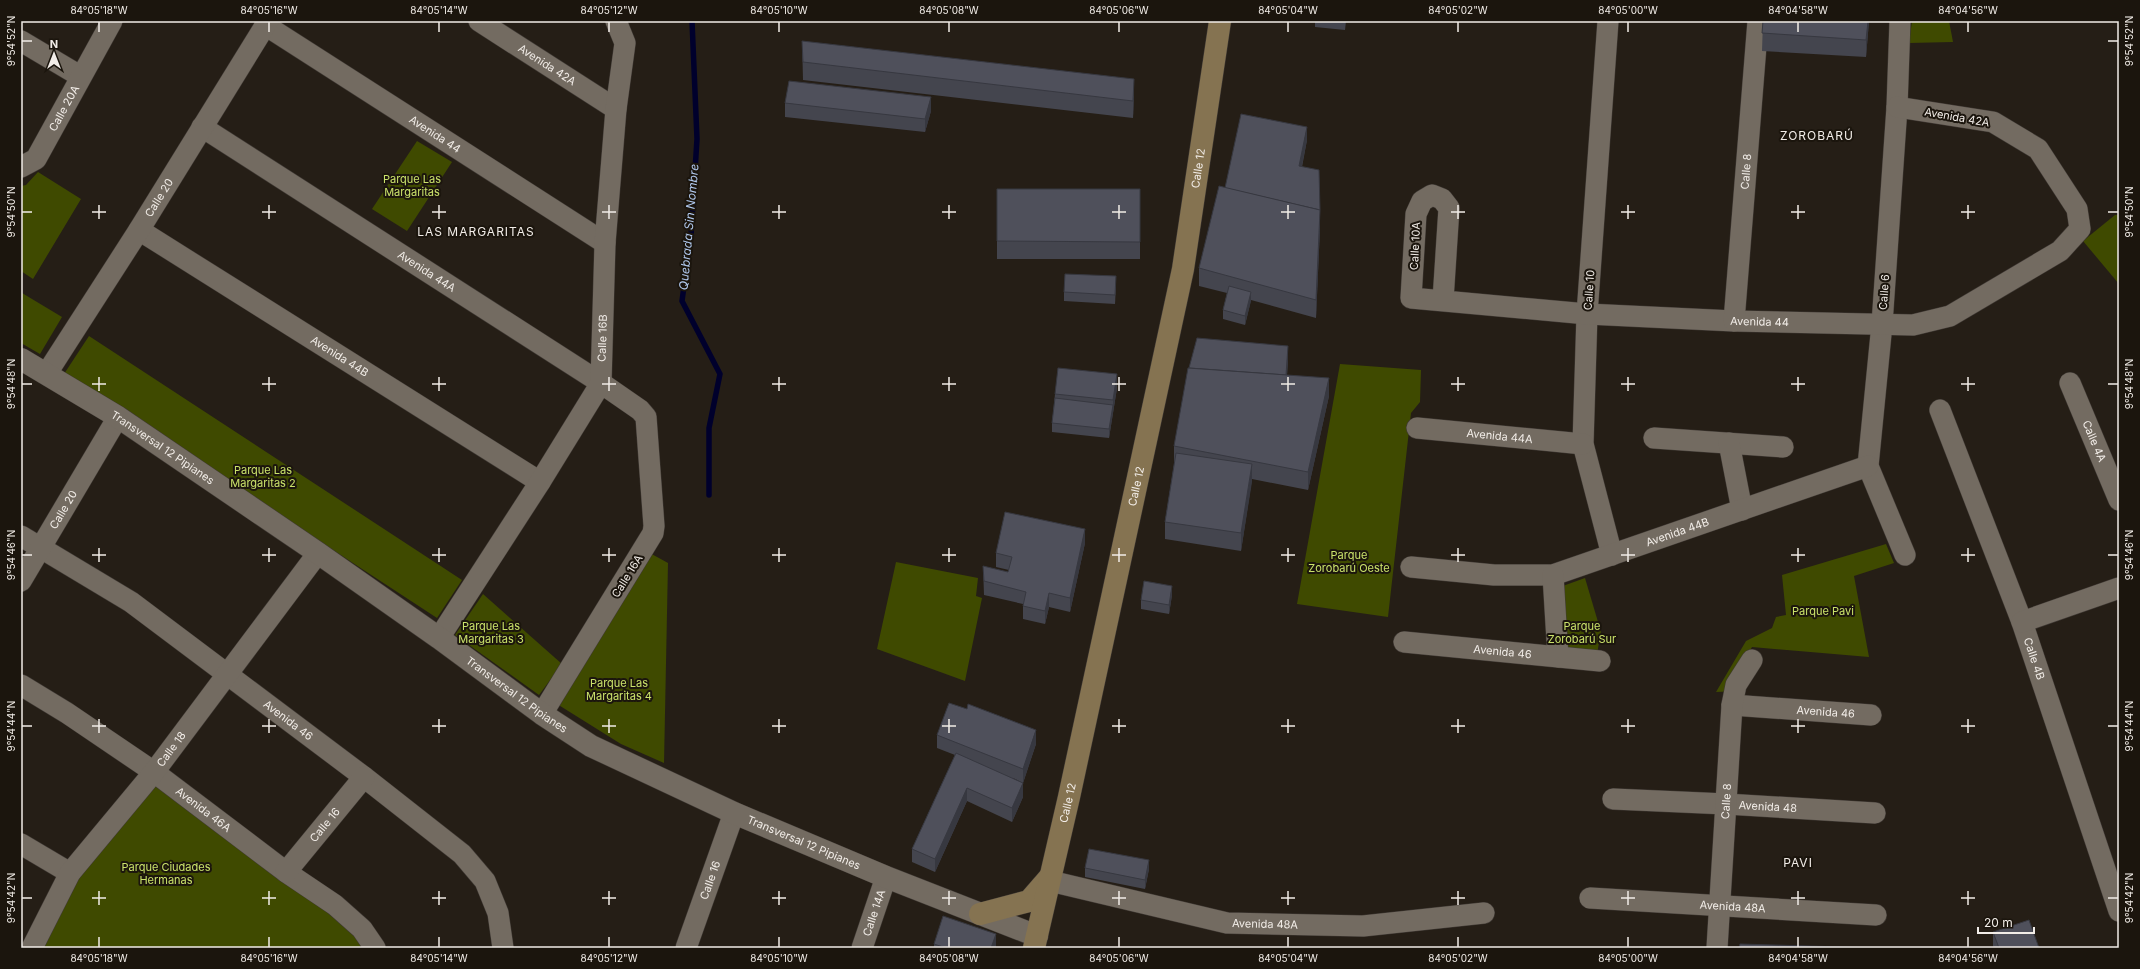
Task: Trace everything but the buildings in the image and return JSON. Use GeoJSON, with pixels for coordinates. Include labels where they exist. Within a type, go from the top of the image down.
{"type":"FeatureCollection","features":[{"type":"Feature","properties":{"kind":"main road","name":"Calle 12"},"geometry":{"type":"LineString","coordinates":[[1036,942],[1183,269],[1220,21]]}},
{"type":"Feature","properties":{"kind":"main road"},"geometry":{"type":"LineString","coordinates":[[980,914],[1029,901],[1051,878]]}},
{"type":"Feature","properties":{"kind":"street","name":"Calle 20A"},"geometry":{"type":"LineString","coordinates":[[21,168],[36,159],[80,76],[112,21]]}},
{"type":"Feature","properties":{"kind":"street","name":"Avenida 42A"},"geometry":{"type":"LineString","coordinates":[[479,21],[616,109]]}},
{"type":"Feature","properties":{"kind":"street","name":"Calle 10"},"geometry":{"type":"LineString","coordinates":[[1608,21],[1587,314],[1583,444],[1612,555]]}},
{"type":"Feature","properties":{"kind":"street","name":"Calle 8"},"geometry":{"type":"LineString","coordinates":[[1734,321],[1758,21]]}},
{"type":"Feature","properties":{"kind":"street","name":"Calle 6"},"geometry":{"type":"LineString","coordinates":[[1900,21],[1897,107],[1882,324],[1868,466],[1905,555]]}},
{"type":"Feature","properties":{"kind":"street","name":"Avenida 44"},"geometry":{"type":"LineString","coordinates":[[267,23],[605,243]]}},
{"type":"Feature","properties":{"kind":"street","name":"Calle 20"},"geometry":{"type":"LineString","coordinates":[[47,373],[139,230],[267,23]]}},
{"type":"Feature","properties":{"kind":"street","name":"Calle 16B"},"geometry":{"type":"LineString","coordinates":[[601,383],[605,243],[616,109],[620,30]]}},
{"type":"Feature","properties":{"kind":"street"},"geometry":{"type":"LineString","coordinates":[[21,41],[80,76]]}},
{"type":"Feature","properties":{"kind":"street","name":"Avenida 42A"},"geometry":{"type":"LineString","coordinates":[[1897,107],[1993,122],[2038,149],[2078,209],[2080,229]]}},
{"type":"Feature","properties":{"kind":"street","name":"Avenida 44A"},"geometry":{"type":"LineString","coordinates":[[202,127],[601,383],[640,410],[647,421]]}},
{"type":"Feature","properties":{"kind":"street","name":"Calle 10A"},"geometry":{"type":"LineString","coordinates":[[1412,298],[1416,214],[1422,201],[1432,196],[1442,200],[1449,208],[1443,300]]}},
{"type":"Feature","properties":{"kind":"street","name":"Avenida 44"},"geometry":{"type":"LineString","coordinates":[[1412,298],[1587,314],[1734,321],[1913,325],[1950,316],[2060,251],[2080,229]]}},
{"type":"Feature","properties":{"kind":"street","name":"Avenida 44B"},"geometry":{"type":"LineString","coordinates":[[139,230],[540,482]]}},
{"type":"Feature","properties":{"kind":"street","name":"Transversal 12 Pipianes"},"geometry":{"type":"LineString","coordinates":[[21,359],[47,373],[118,417],[318,553],[439,638],[542,714],[604,753],[734,813],[886,877],[980,914],[1036,942]]}},
{"type":"Feature","properties":{"kind":"street"},"geometry":{"type":"LineString","coordinates":[[439,638],[540,482],[601,383]]}},
{"type":"Feature","properties":{"kind":"street","name":"Calle 4A"},"geometry":{"type":"LineString","coordinates":[[2070,383],[2119,500]]}},
{"type":"Feature","properties":{"kind":"street","name":"Calle 4B"},"geometry":{"type":"LineString","coordinates":[[1940,410],[2022,622],[2119,911]]}},
{"type":"Feature","properties":{"kind":"street","name":"Calle 20"},"geometry":{"type":"LineString","coordinates":[[21,582],[118,417]]}},
{"type":"Feature","properties":{"kind":"street","name":"Calle 16A"},"geometry":{"type":"LineString","coordinates":[[542,714],[653,533],[654,526],[647,421]]}},
{"type":"Feature","properties":{"kind":"street","name":"Avenida 44A"},"geometry":{"type":"LineString","coordinates":[[1417,428],[1583,444]]}},
{"type":"Feature","properties":{"kind":"street"},"geometry":{"type":"LineString","coordinates":[[1654,438],[1783,448]]}},
{"type":"Feature","properties":{"kind":"street"},"geometry":{"type":"LineString","coordinates":[[1729,443],[1742,510]]}},
{"type":"Feature","properties":{"kind":"street","name":"Avenida 44B"},"geometry":{"type":"LineString","coordinates":[[1412,567],[1494,574],[1553,575],[1868,466]]}},
{"type":"Feature","properties":{"kind":"street","name":"Avenida 46"},"geometry":{"type":"LineString","coordinates":[[21,536],[131,602],[229,674],[462,854],[485,881],[498,912],[502,948]]}},
{"type":"Feature","properties":{"kind":"street","name":"Calle 18"},"geometry":{"type":"LineString","coordinates":[[32,948],[70,873],[154,772],[229,674],[318,553]]}},
{"type":"Feature","properties":{"kind":"street"},"geometry":{"type":"LineString","coordinates":[[1553,575],[1558,657]]}},
{"type":"Feature","properties":{"kind":"street"},"geometry":{"type":"LineString","coordinates":[[2022,622],[2119,588]]}},
{"type":"Feature","properties":{"kind":"street","name":"Avenida 46"},"geometry":{"type":"LineString","coordinates":[[1404,642],[1600,662]]}},
{"type":"Feature","properties":{"kind":"street","name":"Calle 8"},"geometry":{"type":"LineString","coordinates":[[1717,948],[1732,705],[1736,685],[1752,660]]}},
{"type":"Feature","properties":{"kind":"street","name":"Avenida 46A"},"geometry":{"type":"LineString","coordinates":[[21,685],[67,713],[154,772],[286,872],[334,905],[362,929],[375,948]]}},
{"type":"Feature","properties":{"kind":"street","name":"Avenida 46"},"geometry":{"type":"LineString","coordinates":[[1732,705],[1871,715]]}},
{"type":"Feature","properties":{"kind":"street","name":"Calle 16"},"geometry":{"type":"LineString","coordinates":[[286,872],[364,777]]}},
{"type":"Feature","properties":{"kind":"street","name":"Avenida 48"},"geometry":{"type":"LineString","coordinates":[[1613,799],[1875,813]]}},
{"type":"Feature","properties":{"kind":"street","name":"Calle 16"},"geometry":{"type":"LineString","coordinates":[[686,948],[734,813]]}},
{"type":"Feature","properties":{"kind":"street"},"geometry":{"type":"LineString","coordinates":[[21,844],[70,873]]}},
{"type":"Feature","properties":{"kind":"street","name":"Calle 14A"},"geometry":{"type":"LineString","coordinates":[[862,948],[886,877]]}},
{"type":"Feature","properties":{"kind":"street","name":"Avenida 48A"},"geometry":{"type":"LineString","coordinates":[[1051,878],[1227,923],[1363,926],[1484,913]]}},
{"type":"Feature","properties":{"kind":"street","name":"Avenida 48A"},"geometry":{"type":"LineString","coordinates":[[1590,898],[1876,915]]}},
{"type":"Feature","properties":{"kind":"green space"},"geometry":{"type":"Polygon","coordinates":[[[1912,21],[1949,21],[1953,42],[1909,43],[1912,21]]]}},
{"type":"Feature","properties":{"kind":"green space","name":"Parque Las Margaritas"},"geometry":{"type":"Polygon","coordinates":[[[417,141],[452,162],[407,231],[372,209],[417,141]]]}},
{"type":"Feature","properties":{"kind":"green space"},"geometry":{"type":"Polygon","coordinates":[[[38,172],[81,199],[33,279],[21,271],[21,186],[26,185],[38,172]]]}},
{"type":"Feature","properties":{"kind":"green space"},"geometry":{"type":"Polygon","coordinates":[[[2115,215],[2119,215],[2119,284],[2083,241],[2115,215]]]}},
{"type":"Feature","properties":{"kind":"green space"},"geometry":{"type":"Polygon","coordinates":[[[22,293],[62,317],[40,354],[21,343],[22,293]]]}},
{"type":"Feature","properties":{"kind":"green space","name":"Parque Las Margaritas 2"},"geometry":{"type":"Polygon","coordinates":[[[89,336],[462,580],[437,618],[64,374],[89,336]]]}},
{"type":"Feature","properties":{"kind":"green space","name":"Parque Zorobarú Oeste"},"geometry":{"type":"Polygon","coordinates":[[[1340,364],[1421,370],[1420,402],[1411,413],[1388,617],[1297,604],[1340,364]]]}},
{"type":"Feature","properties":{"kind":"green space","name":"Parque Pavi"},"geometry":{"type":"Polygon","coordinates":[[[1886,544],[1894,563],[1854,576],[1869,657],[1752,647],[1740,667],[1739,691],[1716,692],[1746,641],[1772,628],[1776,617],[1786,615],[1782,575],[1886,544]]]}},
{"type":"Feature","properties":{"kind":"green space","name":"Parque Las Margaritas 4"},"geometry":{"type":"Polygon","coordinates":[[[648,552],[668,563],[664,763],[621,744],[557,704],[648,552]]]}},
{"type":"Feature","properties":{"kind":"green space"},"geometry":{"type":"Polygon","coordinates":[[[896,562],[978,578],[976,596],[982,598],[965,681],[877,649],[896,562]]]}},
{"type":"Feature","properties":{"kind":"green space","name":"Parque Zorobarú Sur"},"geometry":{"type":"Polygon","coordinates":[[[1585,578],[1601,632],[1597,654],[1566,651],[1560,587],[1585,578]]]}},
{"type":"Feature","properties":{"kind":"green space","name":"Parque Las Margaritas 3"},"geometry":{"type":"Polygon","coordinates":[[[483,594],[562,664],[539,695],[455,635],[483,594]]]}},
{"type":"Feature","properties":{"kind":"green space","name":"Parque Ciudades Hermanas"},"geometry":{"type":"Polygon","coordinates":[[[154,772],[371,948],[32,948],[70,873],[154,772]]]}},
{"type":"Feature","properties":{"kind":"waterway","name":"Quebrada Sin Nombre"},"geometry":{"type":"LineString","coordinates":[[692,21],[697,139],[691,235],[682,301],[720,374],[709,428],[709,495]]}},
{"type":"Feature","properties":{"kind":"district","name":"ZOROBARÚ"},"geometry":{"type":"Point","coordinates":[1817,136]}},
{"type":"Feature","properties":{"kind":"district","name":"LAS MARGARITAS"},"geometry":{"type":"Point","coordinates":[476,232]}},
{"type":"Feature","properties":{"kind":"district","name":"PAVI"},"geometry":{"type":"Point","coordinates":[1798,863]}}]}
